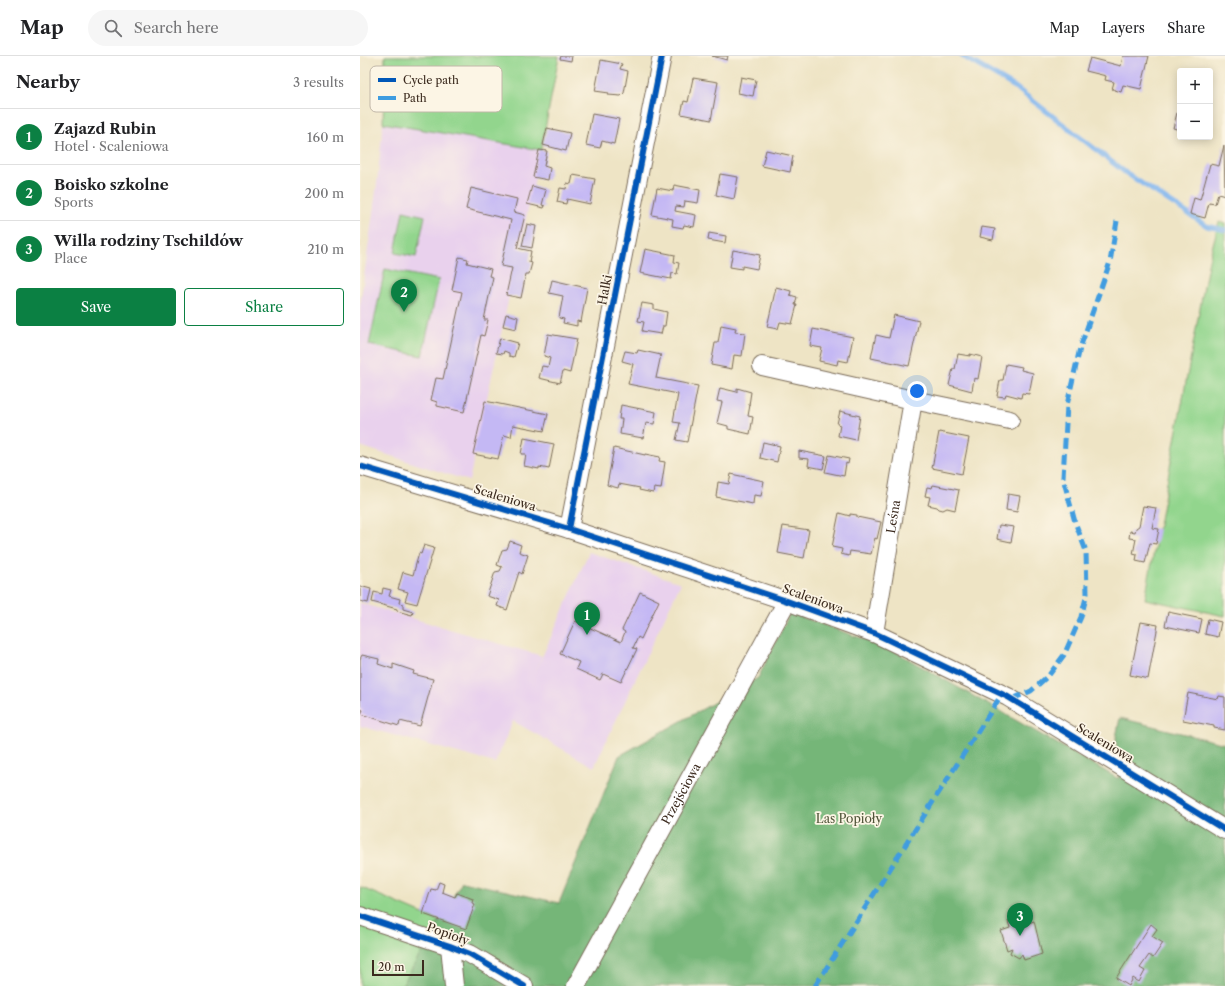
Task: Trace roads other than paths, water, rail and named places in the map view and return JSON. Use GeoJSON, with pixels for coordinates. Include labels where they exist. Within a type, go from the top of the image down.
{"type":"FeatureCollection","features":[{"type":"Feature","properties":{"kind":"street","name":"Halki"},"geometry":{"type":"LineString","coordinates":[[569,529],[662,56]]}},
{"type":"Feature","properties":{"kind":"street"},"geometry":{"type":"LineString","coordinates":[[762,366],[1010,420]]}},
{"type":"Feature","properties":{"kind":"street","name":"Leśna"},"geometry":{"type":"LineString","coordinates":[[874,633],[913,400]]}},
{"type":"Feature","properties":{"kind":"street","name":"Scaleniowa"},"geometry":{"type":"LineString","coordinates":[[360,466],[569,529],[787,601],[874,633],[1008,697],[1225,830]]}},
{"type":"Feature","properties":{"kind":"street","name":"Przejściowa"},"geometry":{"type":"LineString","coordinates":[[576,986],[787,601]]}},
{"type":"Feature","properties":{"kind":"street","name":"Popioły"},"geometry":{"type":"LineString","coordinates":[[360,916],[470,954],[524,986]]}},
{"type":"Feature","properties":{"kind":"street"},"geometry":{"type":"LineString","coordinates":[[450,946],[454,986]]}},
{"type":"Feature","properties":{"kind":"waterway"},"geometry":{"type":"LineString","coordinates":[[962,56],[1015,87],[1126,173],[1207,226],[1225,230]]}},
{"type":"Feature","properties":{"kind":"place","name":"Boisko szkolne"},"geometry":{"type":"Point","coordinates":[404,312]}},
{"type":"Feature","properties":{"kind":"place","name":"Zajazd Rubin"},"geometry":{"type":"Point","coordinates":[587,635]}},
{"type":"Feature","properties":{"kind":"place","name":"Willa rodziny Tschildów"},"geometry":{"type":"Point","coordinates":[1020,936]}},
{"type":"Feature","properties":{"kind":"park label","name":"Las Popioły"},"geometry":{"type":"Point","coordinates":[849,819]}}]}
